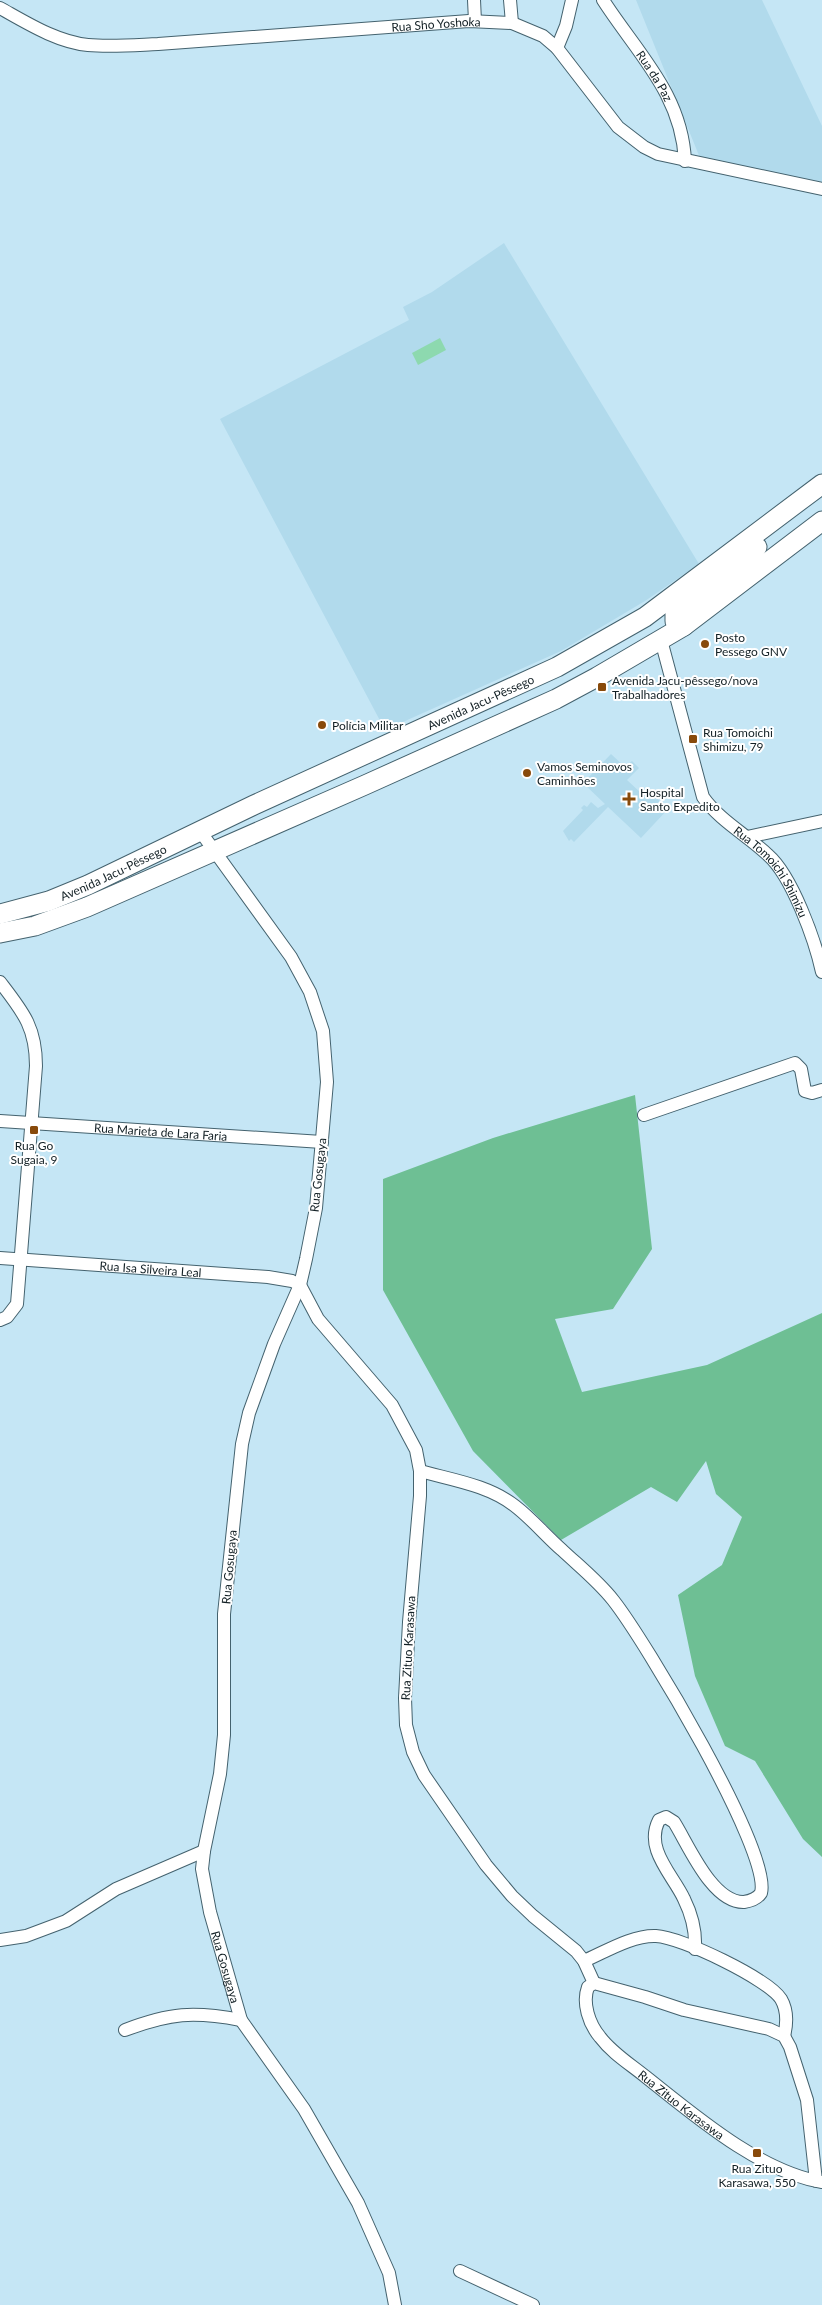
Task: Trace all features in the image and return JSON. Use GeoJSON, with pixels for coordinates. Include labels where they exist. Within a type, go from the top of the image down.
{"type":"FeatureCollection","features":[{"type":"Feature","properties":{"kind":"highway","name":"Avenida Jacu-Pêssego"},"geometry":{"type":"LineString","coordinates":[[0,914],[48,901],[80,889],[200,831],[547,672],[619,635],[822,484]]}},
{"type":"Feature","properties":{"kind":"highway"},"geometry":{"type":"LineString","coordinates":[[619,635],[636,633],[662,640],[664,616],[784,526],[794,506]]}},
{"type":"Feature","properties":{"kind":"highway","name":"Avenida Jacu-Pêssego"},"geometry":{"type":"LineString","coordinates":[[0,934],[58,918],[111,896],[524,714],[597,677],[684,626],[822,521]]}},
{"type":"Feature","properties":{"kind":"highway"},"geometry":{"type":"LineString","coordinates":[[684,626],[674,621],[675,614],[746,563],[757,547]]}},
{"type":"Feature","properties":{"kind":"highway"},"geometry":{"type":"LineString","coordinates":[[524,714],[536,698],[630,649],[633,644],[631,639],[619,635]]}},
{"type":"Feature","properties":{"kind":"highway"},"geometry":{"type":"LineString","coordinates":[[214,852],[227,832],[312,791],[323,774]]}},
{"type":"Feature","properties":{"kind":"highway"},"geometry":{"type":"LineString","coordinates":[[111,896],[129,880],[193,852],[192,842],[177,842]]}},
{"type":"Feature","properties":{"kind":"street"},"geometry":{"type":"LineString","coordinates":[[474,0],[475,21]]}},
{"type":"Feature","properties":{"kind":"street"},"geometry":{"type":"LineString","coordinates":[[510,0],[512,23]]}},
{"type":"Feature","properties":{"kind":"street"},"geometry":{"type":"LineString","coordinates":[[557,48],[566,26],[572,0]]}},
{"type":"Feature","properties":{"kind":"street","name":"Rua da Paz"},"geometry":{"type":"LineString","coordinates":[[603,0],[666,89],[679,122],[686,161]]}},
{"type":"Feature","properties":{"kind":"street","name":"Rua Sho Yoshoka"},"geometry":{"type":"LineString","coordinates":[[0,8],[66,40],[87,45],[110,46],[475,21],[512,23],[536,32],[557,48],[618,127],[644,147],[658,154],[686,161],[822,189]]}},
{"type":"Feature","properties":{"kind":"street","name":"Rua Tomoichi Shimizu"},"geometry":{"type":"LineString","coordinates":[[662,640],[703,797],[714,812],[770,856],[784,873],[800,907],[822,972]]}},
{"type":"Feature","properties":{"kind":"street"},"geometry":{"type":"LineString","coordinates":[[747,837],[822,821]]}},
{"type":"Feature","properties":{"kind":"street","name":"Rua Gosugaya"},"geometry":{"type":"LineString","coordinates":[[200,831],[291,957],[310,992],[323,1031],[327,1082],[316,1208],[300,1285],[261,1378],[249,1413],[242,1444],[224,1614],[224,1735],[220,1774],[202,1869],[230,1985],[241,2020],[304,2109],[358,2203],[389,2273],[395,2305]]}},
{"type":"Feature","properties":{"kind":"street"},"geometry":{"type":"LineString","coordinates":[[0,982],[29,1023],[36,1046],[17,1304],[7,1317],[0,1320]]}},
{"type":"Feature","properties":{"kind":"street"},"geometry":{"type":"LineString","coordinates":[[644,1114],[795,1064],[801,1069],[805,1091],[812,1093],[822,1090]]}},
{"type":"Feature","properties":{"kind":"street","name":"Rua Marieta de Lara Faria"},"geometry":{"type":"LineString","coordinates":[[0,1121],[322,1142]]}},
{"type":"Feature","properties":{"kind":"street","name":"Rua Isa Silveira Leal"},"geometry":{"type":"LineString","coordinates":[[0,1258],[268,1277],[292,1281],[300,1285]]}},
{"type":"Feature","properties":{"kind":"street","name":"Rua Zituo Karasawa"},"geometry":{"type":"LineString","coordinates":[[300,1285],[318,1319],[392,1405],[416,1450],[420,1471],[420,1496],[409,1622],[405,1698],[406,1725],[413,1752],[424,1775],[486,1865],[512,1896],[576,1951],[584,1961],[592,1984],[586,1994],[588,2013],[600,2037],[613,2051],[665,2092],[744,2148],[786,2170],[819,2181]]}},
{"type":"Feature","properties":{"kind":"street"},"geometry":{"type":"LineString","coordinates":[[420,1471],[494,1492],[515,1506],[598,1582],[612,1598],[646,1647],[735,1806],[751,1844],[762,1881],[761,1893],[755,1899],[741,1902],[726,1896],[701,1870],[674,1822],[666,1817],[659,1820],[655,1833],[658,1854],[690,1912],[694,1930],[695,1949]]}},
{"type":"Feature","properties":{"kind":"street"},"geometry":{"type":"LineString","coordinates":[[0,1940],[26,1936],[66,1921],[124,1885],[204,1851]]}},
{"type":"Feature","properties":{"kind":"street"},"geometry":{"type":"LineString","coordinates":[[584,1961],[647,1936],[666,1937],[744,1971],[780,1997],[786,2013],[784,2036],[790,2047],[807,2100],[819,2181]]}},
{"type":"Feature","properties":{"kind":"street"},"geometry":{"type":"LineString","coordinates":[[592,1984],[645,1997],[690,2012],[769,2029],[784,2036]]}},
{"type":"Feature","properties":{"kind":"street"},"geometry":{"type":"LineString","coordinates":[[125,2030],[171,2015],[218,2016],[241,2020]]}},
{"type":"Feature","properties":{"kind":"street"},"geometry":{"type":"LineString","coordinates":[[460,2271],[533,2305]]}},
{"type":"Feature","properties":{"kind":"shaded area"},"geometry":{"type":"Polygon","coordinates":[[[636,0],[762,0],[822,126],[822,182],[700,158],[636,0]]]}},
{"type":"Feature","properties":{"kind":"shaded area"},"geometry":{"type":"Polygon","coordinates":[[[504,243],[699,564],[645,601],[561,651],[385,730],[220,419],[409,320],[403,307],[432,292],[504,243]]]}},
{"type":"Feature","properties":{"kind":"shaded area","name":"Hospital Santo Expedito"},"geometry":{"type":"Polygon","coordinates":[[[611,754],[625,767],[632,761],[639,768],[627,780],[641,793],[646,788],[668,809],[641,838],[608,807],[574,842],[571,839],[569,841],[563,831],[583,810],[581,808],[584,805],[587,807],[591,802],[598,808],[605,804],[583,783],[611,754]]]}},
{"type":"Feature","properties":{"kind":"green space"},"geometry":{"type":"Polygon","coordinates":[[[440,338],[446,350],[418,365],[412,353],[440,338]]]}},
{"type":"Feature","properties":{"kind":"green space"},"geometry":{"type":"Polygon","coordinates":[[[635,1095],[652,1249],[613,1309],[555,1319],[582,1392],[707,1365],[822,1313],[822,1857],[803,1839],[755,1761],[725,1746],[695,1676],[678,1595],[722,1565],[742,1517],[716,1494],[706,1461],[677,1502],[651,1487],[561,1540],[473,1451],[383,1290],[383,1179],[493,1138],[635,1095]]]}},
{"type":"Feature","properties":{"kind":"place","name":"Posto Pessego GNV"},"geometry":{"type":"Point","coordinates":[705,644]}},
{"type":"Feature","properties":{"kind":"place","name":"Avenida Jacu-pêssego/nova Trabalhadores"},"geometry":{"type":"Point","coordinates":[602,687]}},
{"type":"Feature","properties":{"kind":"place","name":"Polícia Militar"},"geometry":{"type":"Point","coordinates":[322,725]}},
{"type":"Feature","properties":{"kind":"place","name":"Rua Tomoichi Shimizu, 79"},"geometry":{"type":"Point","coordinates":[693,739]}},
{"type":"Feature","properties":{"kind":"place","name":"Vamos Seminovos Caminhões"},"geometry":{"type":"Point","coordinates":[527,773]}},
{"type":"Feature","properties":{"kind":"place","name":"Hospital Santo Expedito"},"geometry":{"type":"Point","coordinates":[629,799]}},
{"type":"Feature","properties":{"kind":"place","name":"Rua Go Sugaia, 9"},"geometry":{"type":"Point","coordinates":[34,1130]}},
{"type":"Feature","properties":{"kind":"place","name":"Rua Zituo Karasawa, 550"},"geometry":{"type":"Point","coordinates":[757,2153]}}]}
